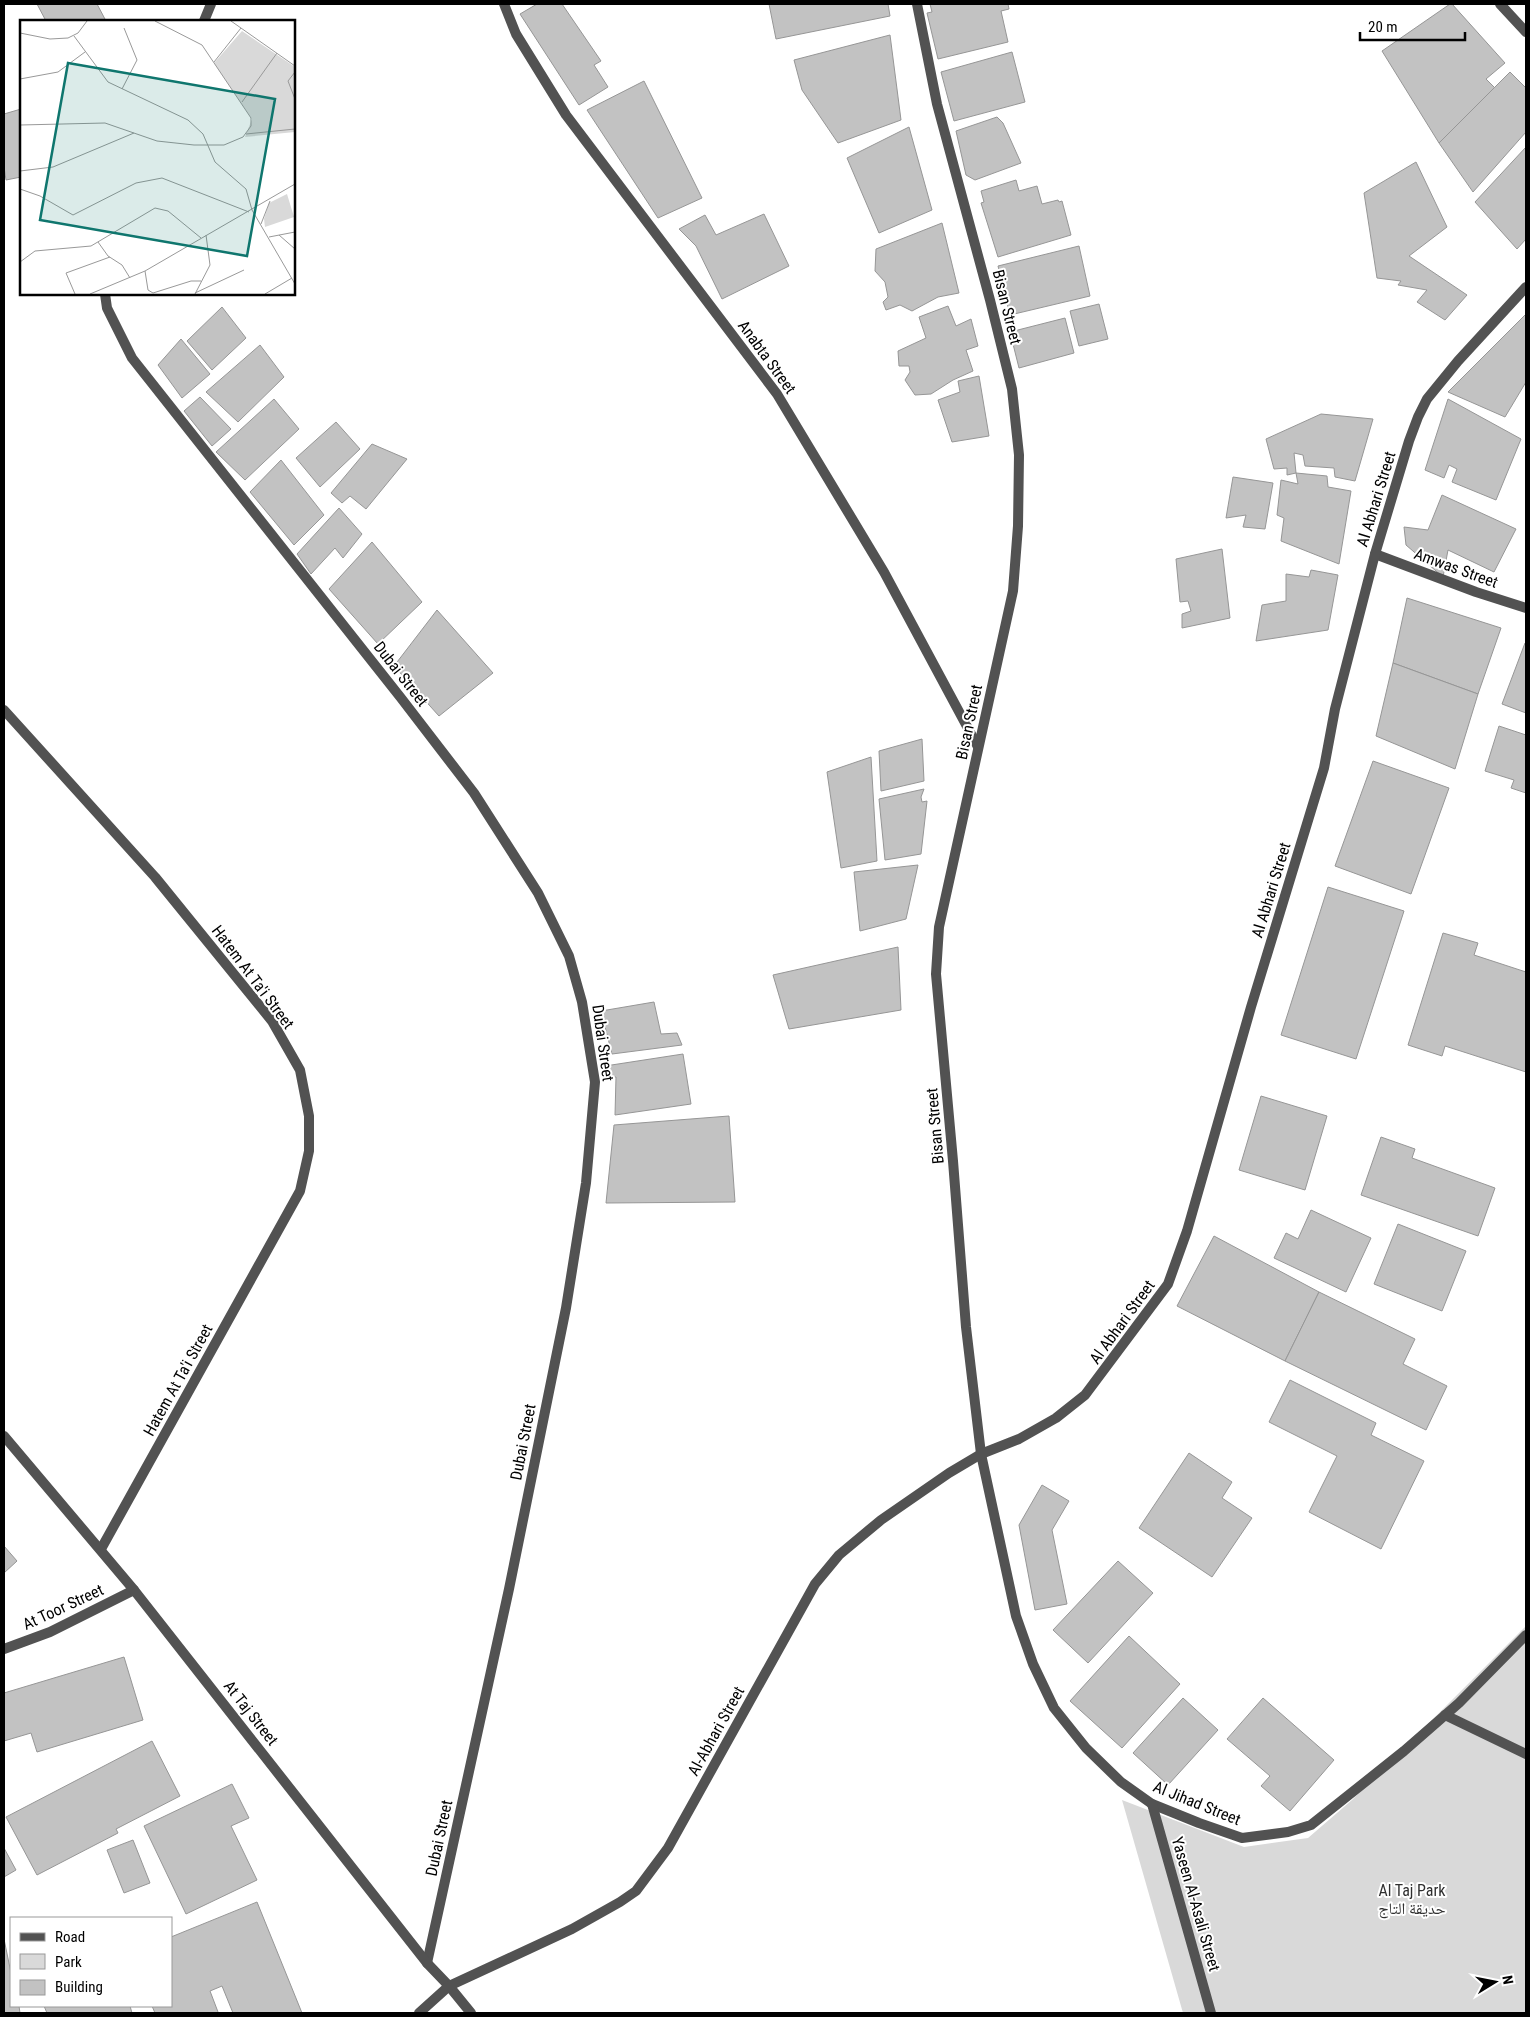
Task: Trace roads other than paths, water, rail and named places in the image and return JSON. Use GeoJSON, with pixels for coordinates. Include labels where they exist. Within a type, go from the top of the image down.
{"type":"FeatureCollection","features":[{"type":"Feature","properties":{"kind":"street"},"geometry":{"type":"LineString","coordinates":[[204,20],[211,4]]}},
{"type":"Feature","properties":{"kind":"street","name":"Anabta Street"},"geometry":{"type":"LineString","coordinates":[[504,4],[516,34],[566,115],[777,394],[884,572],[978,747]]}},
{"type":"Feature","properties":{"kind":"street","name":"Bisan Street"},"geometry":{"type":"LineString","coordinates":[[917,4],[937,104],[1012,389],[1019,455],[1018,526],[1012,591],[939,927],[936,974],[966,1327],[981,1454]]}},
{"type":"Feature","properties":{"kind":"street"},"geometry":{"type":"LineString","coordinates":[[1500,4],[1526,32]]}},
{"type":"Feature","properties":{"kind":"street","name":"Al Abhari Street"},"geometry":{"type":"LineString","coordinates":[[981,1454],[1019,1439],[1056,1418],[1086,1396],[1168,1284],[1187,1231],[1251,1007],[1324,768],[1336,709],[1375,554],[1409,441],[1427,399],[1458,360],[1526,286]]}},
{"type":"Feature","properties":{"kind":"street","name":"Dubai Street"},"geometry":{"type":"LineString","coordinates":[[106,295],[106,308],[132,358],[401,698],[484,809],[538,893],[569,956],[582,1002],[595,1082],[586,1183],[566,1308],[511,1579],[427,1963]]}},
{"type":"Feature","properties":{"kind":"street","name":"Amwas Street"},"geometry":{"type":"LineString","coordinates":[[1375,554],[1476,592],[1526,608]]}},
{"type":"Feature","properties":{"kind":"street","name":"Hatem At Ta'i Street"},"geometry":{"type":"LineString","coordinates":[[4,710],[155,877],[272,1021],[300,1070],[309,1116],[309,1151],[300,1191],[101,1549]]}},
{"type":"Feature","properties":{"kind":"street","name":"At Taj Street"},"geometry":{"type":"LineString","coordinates":[[4,1436],[101,1549],[427,1963],[471,2013]]}},
{"type":"Feature","properties":{"kind":"street","name":"Al Jihad Street"},"geometry":{"type":"LineString","coordinates":[[981,1454],[1016,1616],[1033,1664],[1054,1708],[1086,1748],[1121,1782],[1152,1804],[1242,1838],[1288,1832],[1311,1825],[1356,1791],[1445,1715],[1526,1635]]}},
{"type":"Feature","properties":{"kind":"street","name":"Al-Abhari Street"},"geometry":{"type":"LineString","coordinates":[[419,2013],[449,1986],[572,1929],[636,1891],[668,1848],[815,1584],[839,1555],[881,1520],[949,1473],[981,1454]]}},
{"type":"Feature","properties":{"kind":"street","name":"At Toor Street"},"geometry":{"type":"LineString","coordinates":[[4,1649],[50,1632],[134,1590]]}},
{"type":"Feature","properties":{"kind":"street"},"geometry":{"type":"LineString","coordinates":[[1445,1715],[1526,1754]]}},
{"type":"Feature","properties":{"kind":"street","name":"Yaseen Al-Asali Street"},"geometry":{"type":"LineString","coordinates":[[1152,1804],[1211,2013]]}},
{"type":"Feature","properties":{"kind":"park label","name":"Al Taj Park حديقة التاج"},"geometry":{"type":"Point","coordinates":[1412,1899]}}]}
